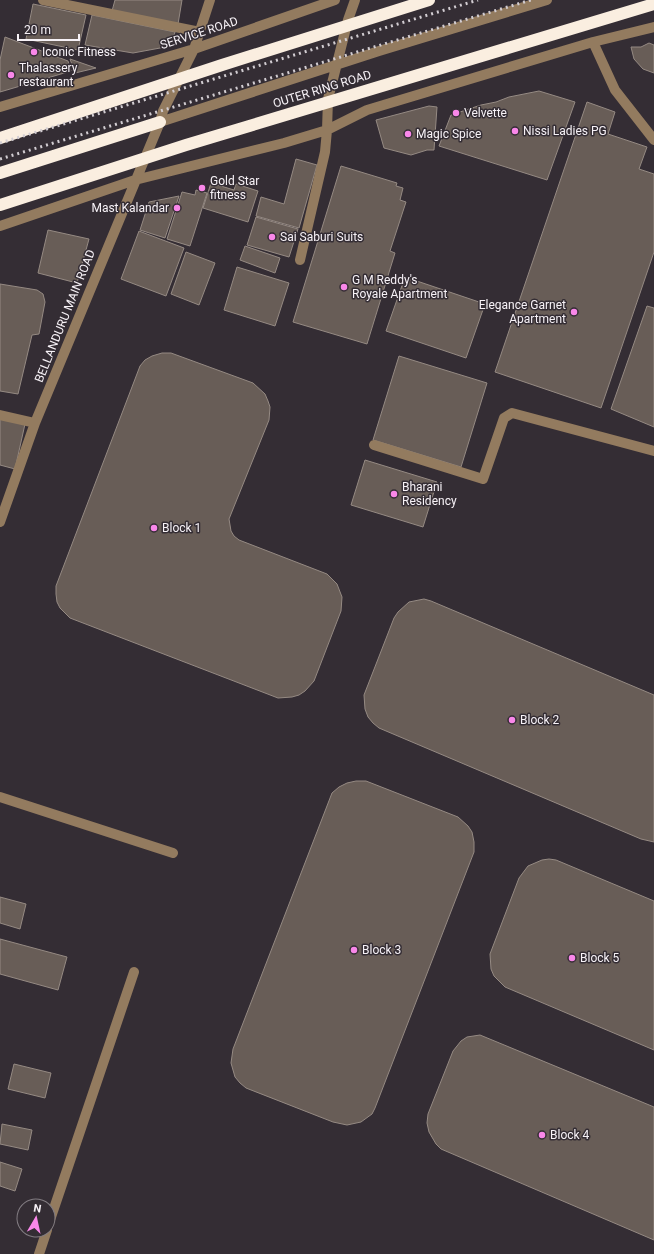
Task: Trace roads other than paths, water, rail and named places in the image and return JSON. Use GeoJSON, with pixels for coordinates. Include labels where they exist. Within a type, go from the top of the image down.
{"type":"FeatureCollection","features":[{"type":"Feature","properties":{"kind":"highway"},"geometry":{"type":"LineString","coordinates":[[0,138],[222,65],[429,0]]}},
{"type":"Feature","properties":{"kind":"highway","name":"OUTER RING ROAD"},"geometry":{"type":"LineString","coordinates":[[0,205],[186,145],[654,4]]}},
{"type":"Feature","properties":{"kind":"highway"},"geometry":{"type":"LineString","coordinates":[[0,173],[160,122]]}},
{"type":"Feature","properties":{"kind":"street"},"geometry":{"type":"LineString","coordinates":[[43,0],[200,32]]}},
{"type":"Feature","properties":{"kind":"street","name":"BELLANDURU MAIN ROAD"},"geometry":{"type":"LineString","coordinates":[[0,522],[35,423],[160,122],[163,111],[194,49],[210,0]]}},
{"type":"Feature","properties":{"kind":"street","name":"SERVICE ROAD"},"geometry":{"type":"LineString","coordinates":[[0,107],[194,49],[335,0]]}},
{"type":"Feature","properties":{"kind":"street"},"geometry":{"type":"LineString","coordinates":[[300,260],[325,152],[328,99],[348,20],[355,0]]}},
{"type":"Feature","properties":{"kind":"street"},"geometry":{"type":"LineString","coordinates":[[160,122],[337,64],[547,0]]}},
{"type":"Feature","properties":{"kind":"street"},"geometry":{"type":"LineString","coordinates":[[0,226],[135,180],[284,143],[327,130],[367,110],[593,42],[654,26]]}},
{"type":"Feature","properties":{"kind":"street"},"geometry":{"type":"LineString","coordinates":[[593,42],[615,90],[654,140]]}},
{"type":"Feature","properties":{"kind":"street"},"geometry":{"type":"LineString","coordinates":[[374,445],[483,479],[504,418],[512,413],[654,451]]}},
{"type":"Feature","properties":{"kind":"street"},"geometry":{"type":"LineString","coordinates":[[0,415],[35,423]]}},
{"type":"Feature","properties":{"kind":"street"},"geometry":{"type":"LineString","coordinates":[[0,797],[173,853]]}},
{"type":"Feature","properties":{"kind":"street"},"geometry":{"type":"LineString","coordinates":[[56,1202],[134,972]]}},
{"type":"Feature","properties":{"kind":"street"},"geometry":{"type":"LineString","coordinates":[[38,1254],[44,1238]]}},
{"type":"Feature","properties":{"kind":"railway"},"geometry":{"type":"LineString","coordinates":[[0,143],[478,0]]}},
{"type":"Feature","properties":{"kind":"railway"},"geometry":{"type":"LineString","coordinates":[[0,159],[531,0]]}},
{"type":"Feature","properties":{"kind":"place","name":"Iconic Fitness"},"geometry":{"type":"Point","coordinates":[34,52]}},
{"type":"Feature","properties":{"kind":"place","name":"Thalassery restaurant"},"geometry":{"type":"Point","coordinates":[11,75]}},
{"type":"Feature","properties":{"kind":"place","name":"Velvette"},"geometry":{"type":"Point","coordinates":[456,113]}},
{"type":"Feature","properties":{"kind":"place","name":"Nissi Ladies PG"},"geometry":{"type":"Point","coordinates":[515,131]}},
{"type":"Feature","properties":{"kind":"place","name":"Magic Spice"},"geometry":{"type":"Point","coordinates":[408,134]}},
{"type":"Feature","properties":{"kind":"place","name":"Gold Star fitness"},"geometry":{"type":"Point","coordinates":[202,188]}},
{"type":"Feature","properties":{"kind":"place","name":"Mast Kalandar"},"geometry":{"type":"Point","coordinates":[177,208]}},
{"type":"Feature","properties":{"kind":"place","name":"Sai Saburi Suits"},"geometry":{"type":"Point","coordinates":[272,237]}},
{"type":"Feature","properties":{"kind":"place","name":"G M Reddy's Royale Apartment"},"geometry":{"type":"Point","coordinates":[344,287]}},
{"type":"Feature","properties":{"kind":"place","name":"Elegance Garnet Apartment"},"geometry":{"type":"Point","coordinates":[574,312]}},
{"type":"Feature","properties":{"kind":"place","name":"Bharani Residency"},"geometry":{"type":"Point","coordinates":[394,494]}},
{"type":"Feature","properties":{"kind":"place","name":"Block 1"},"geometry":{"type":"Point","coordinates":[154,528]}},
{"type":"Feature","properties":{"kind":"place","name":"Block 2"},"geometry":{"type":"Point","coordinates":[512,720]}},
{"type":"Feature","properties":{"kind":"place","name":"Block 3"},"geometry":{"type":"Point","coordinates":[354,950]}},
{"type":"Feature","properties":{"kind":"place","name":"Block 5"},"geometry":{"type":"Point","coordinates":[572,958]}},
{"type":"Feature","properties":{"kind":"place","name":"Block 4"},"geometry":{"type":"Point","coordinates":[542,1135]}}]}
